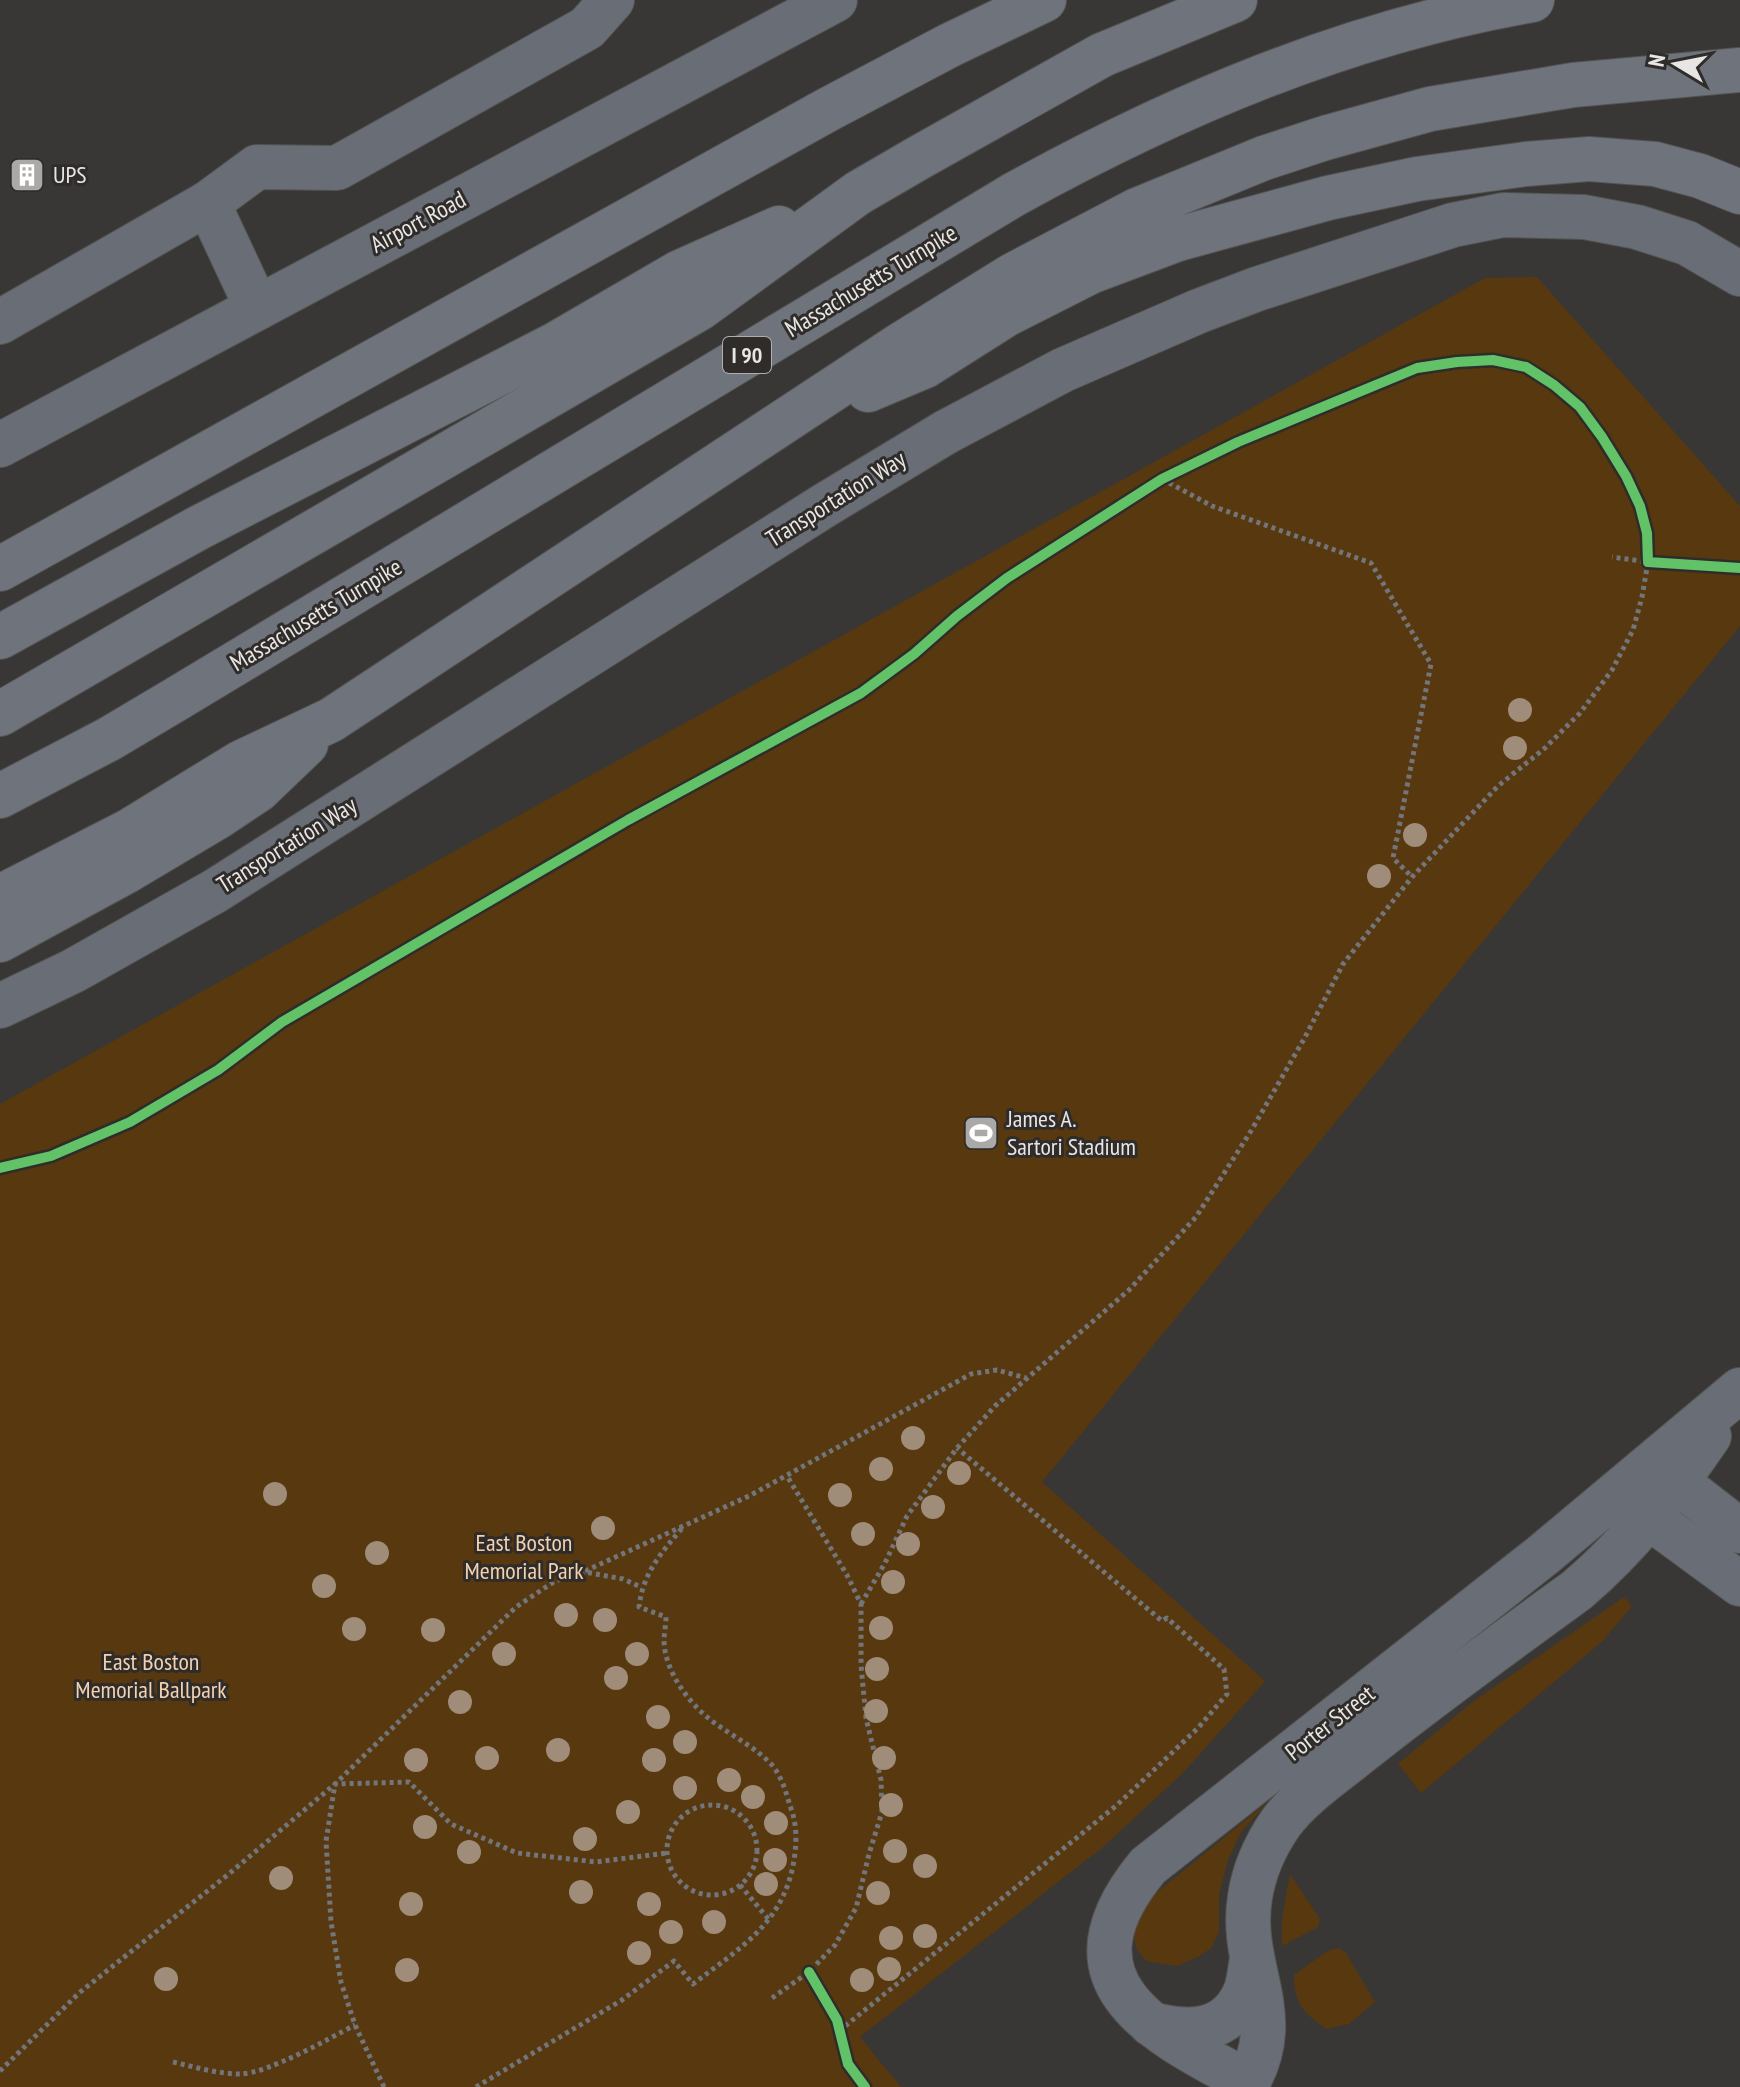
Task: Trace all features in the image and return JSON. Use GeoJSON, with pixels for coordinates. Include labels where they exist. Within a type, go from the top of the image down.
{"type":"FeatureCollection","features":[{"type":"Feature","properties":{"kind":"highway"},"geometry":{"type":"LineString","coordinates":[[0,569],[827,110],[1044,0]]}},
{"type":"Feature","properties":{"kind":"highway"},"geometry":{"type":"LineString","coordinates":[[0,637],[153,553],[556,344],[680,272],[858,193],[1087,63],[1155,31],[1235,0]]}},
{"type":"Feature","properties":{"kind":"highway","name":"Massachusetts Turnpike"},"geometry":{"type":"LineString","coordinates":[[0,796],[109,739],[1002,202],[1106,144],[1213,96],[1315,58],[1440,19],[1532,0]]}},
{"type":"Feature","properties":{"kind":"highway"},"geometry":{"type":"LineString","coordinates":[[0,897],[129,831],[240,763],[331,720],[763,434],[1013,275],[1137,210],[1212,178],[1325,138],[1430,109],[1538,89],[1740,70]]}},
{"type":"Feature","properties":{"kind":"highway"},"geometry":{"type":"LineString","coordinates":[[1677,76],[1740,80]]}},
{"type":"Feature","properties":{"kind":"highway"},"geometry":{"type":"LineString","coordinates":[[763,434],[925,366],[1007,314],[1090,272],[1178,239],[1328,198],[1430,177],[1589,159],[1655,164],[1700,176],[1740,192]]}},
{"type":"Feature","properties":{"kind":"highway"},"geometry":{"type":"LineString","coordinates":[[0,714],[700,308],[858,193]]}},
{"type":"Feature","properties":{"kind":"highway"},"geometry":{"type":"LineString","coordinates":[[0,940],[125,872],[258,790],[331,720]]}},
{"type":"Feature","properties":{"kind":"main road","name":"Airport Road"},"geometry":{"type":"LineString","coordinates":[[0,445],[835,0]]}},
{"type":"Feature","properties":{"kind":"main road","name":"Transportation Way"},"geometry":{"type":"LineString","coordinates":[[0,1006],[86,964],[215,891],[798,522],[946,432],[1063,370],[1199,311],[1453,225],[1503,215],[1584,217],[1637,227],[1687,243],[1740,274]]}},
{"type":"Feature","properties":{"kind":"main road","name":"Porter Street"},"geometry":{"type":"LineString","coordinates":[[1740,1390],[1650,1518],[1577,1590],[1434,1694],[1302,1801],[1282,1822],[1255,1872],[1249,1900],[1248,1929],[1265,2021],[1250,2085],[1182,2047],[1137,2013],[1116,1982],[1109,1949],[1116,1916],[1125,1897],[1148,1866],[1531,1564],[1740,1390]]}},
{"type":"Feature","properties":{"kind":"main road"},"geometry":{"type":"LineString","coordinates":[[1149,2023],[1176,2031],[1198,2031],[1217,2023],[1235,2009],[1245,1991],[1252,1959]]}},
{"type":"Feature","properties":{"kind":"lane"},"geometry":{"type":"LineString","coordinates":[[0,322],[208,203],[257,167],[337,168],[587,28],[612,0]]}},
{"type":"Feature","properties":{"kind":"lane"},"geometry":{"type":"LineString","coordinates":[[208,203],[257,308]]}},
{"type":"Feature","properties":{"kind":"lane"},"geometry":{"type":"LineString","coordinates":[[1677,1482],[1740,1531]]}},
{"type":"Feature","properties":{"kind":"lane"},"geometry":{"type":"LineString","coordinates":[[1650,1518],[1740,1584]]}},
{"type":"Feature","properties":{"kind":"path"},"geometry":{"type":"LineString","coordinates":[[1149,487],[1174,473]]}},
{"type":"Feature","properties":{"kind":"path"},"geometry":{"type":"LineString","coordinates":[[1162,479],[1212,506],[1371,563],[1431,664],[1393,858],[1412,877]]}},
{"type":"Feature","properties":{"kind":"path"},"geometry":{"type":"LineString","coordinates":[[861,1604],[907,1516],[957,1448],[995,1406],[1129,1290],[1196,1217],[1297,1052],[1343,964],[1412,877],[1498,786],[1545,748],[1580,713],[1612,670],[1633,630],[1642,597],[1648,548]]}},
{"type":"Feature","properties":{"kind":"path"},"geometry":{"type":"LineString","coordinates":[[1612,557],[1660,563]]}},
{"type":"Feature","properties":{"kind":"path"},"geometry":{"type":"LineString","coordinates":[[0,2071],[79,1993],[230,1873],[335,1784],[516,1607],[555,1581],[585,1572],[787,1476],[971,1374],[997,1370],[1026,1378]]}},
{"type":"Feature","properties":{"kind":"path"},"geometry":{"type":"LineString","coordinates":[[839,2031],[1117,1805],[1198,1728],[1227,1694],[1224,1669],[1167,1618],[1162,1621],[957,1448]]}},
{"type":"Feature","properties":{"kind":"path"},"geometry":{"type":"LineString","coordinates":[[772,1998],[809,1972],[835,1945],[856,1908],[882,1812],[881,1780],[866,1718],[861,1665],[861,1604],[787,1476]]}},
{"type":"Feature","properties":{"kind":"path"},"geometry":{"type":"LineString","coordinates":[[476,2087],[600,2014],[674,1961],[693,1984],[754,1938],[770,1921],[783,1899],[792,1874],[796,1847],[795,1819],[785,1791],[772,1765],[748,1744],[716,1725],[688,1699],[670,1665],[664,1643],[666,1617],[639,1607],[641,1587],[654,1561],[683,1527]]}},
{"type":"Feature","properties":{"kind":"path"},"geometry":{"type":"LineString","coordinates":[[585,1572],[623,1579],[641,1587]]}},
{"type":"Feature","properties":{"kind":"path"},"geometry":{"type":"LineString","coordinates":[[335,1784],[409,1782],[451,1824],[517,1853],[596,1862],[667,1853]]}},
{"type":"Feature","properties":{"kind":"path"},"geometry":{"type":"LineString","coordinates":[[335,1784],[326,1841],[331,1922],[341,1982],[355,2025],[384,2087]]}},
{"type":"Feature","properties":{"kind":"path"},"geometry":{"type":"LineString","coordinates":[[709,1805],[723,1806],[747,1821],[757,1848],[750,1875],[728,1892],[714,1895],[701,1894],[688,1888],[678,1879],[667,1853],[674,1826],[683,1815],[709,1805]]}},
{"type":"Feature","properties":{"kind":"path"},"geometry":{"type":"LineString","coordinates":[[740,1885],[770,1921]]}},
{"type":"Feature","properties":{"kind":"path"},"geometry":{"type":"LineString","coordinates":[[809,1972],[818,1986]]}},
{"type":"Feature","properties":{"kind":"path"},"geometry":{"type":"LineString","coordinates":[[173,2062],[205,2070],[243,2074],[295,2057],[355,2025]]}},
{"type":"Feature","properties":{"kind":"green space","name":"East Boston Memorial Park"},"geometry":{"type":"Polygon","coordinates":[[[1537,277],[1740,506],[1740,626],[1042,1482],[1265,1681],[1183,1773],[1103,1847],[860,2037],[901,2087],[0,2087],[0,1104],[1485,278],[1537,277]]]}},
{"type":"Feature","properties":{"kind":"green space"},"geometry":{"type":"Polygon","coordinates":[[[1624,1597],[1632,1606],[1603,1641],[1421,1793],[1398,1764],[1471,1703],[1624,1597]]]}},
{"type":"Feature","properties":{"kind":"green space"},"geometry":{"type":"Polygon","coordinates":[[[1268,1802],[1241,1832],[1228,1860],[1219,1895],[1219,1932],[1211,1948],[1177,1966],[1146,1961],[1136,1948],[1133,1926],[1150,1898],[1268,1802]]]}},
{"type":"Feature","properties":{"kind":"green space"},"geometry":{"type":"Polygon","coordinates":[[[1290,1874],[1320,1919],[1318,1927],[1282,1946],[1282,1919],[1290,1874]]]}},
{"type":"Feature","properties":{"kind":"green space"},"geometry":{"type":"Polygon","coordinates":[[[1339,1948],[1346,1953],[1375,2002],[1349,2024],[1326,2029],[1298,2001],[1294,1975],[1327,1951],[1339,1948]]]}},
{"type":"Feature","properties":{"kind":"cycle path"},"geometry":{"type":"LineString","coordinates":[[0,1168],[51,1156],[130,1122],[218,1070],[282,1022],[628,820],[861,693],[1007,578],[1162,479],[1238,442],[1417,368],[1493,360],[1526,367],[1580,407],[1602,437],[1640,506],[1647,533],[1648,562],[1740,568]]}},
{"type":"Feature","properties":{"kind":"cycle path"},"geometry":{"type":"LineString","coordinates":[[809,1972],[837,2020],[848,2064],[865,2087]]}},
{"type":"Feature","properties":{"kind":"place","name":"UPS"},"geometry":{"type":"Point","coordinates":[27,175]}},
{"type":"Feature","properties":{"kind":"place","name":"James A. Sartori Stadium"},"geometry":{"type":"Point","coordinates":[981,1133]}},
{"type":"Feature","properties":{"kind":"park label","name":"East Boston Memorial Ballpark"},"geometry":{"type":"Point","coordinates":[151,1676]}}]}
